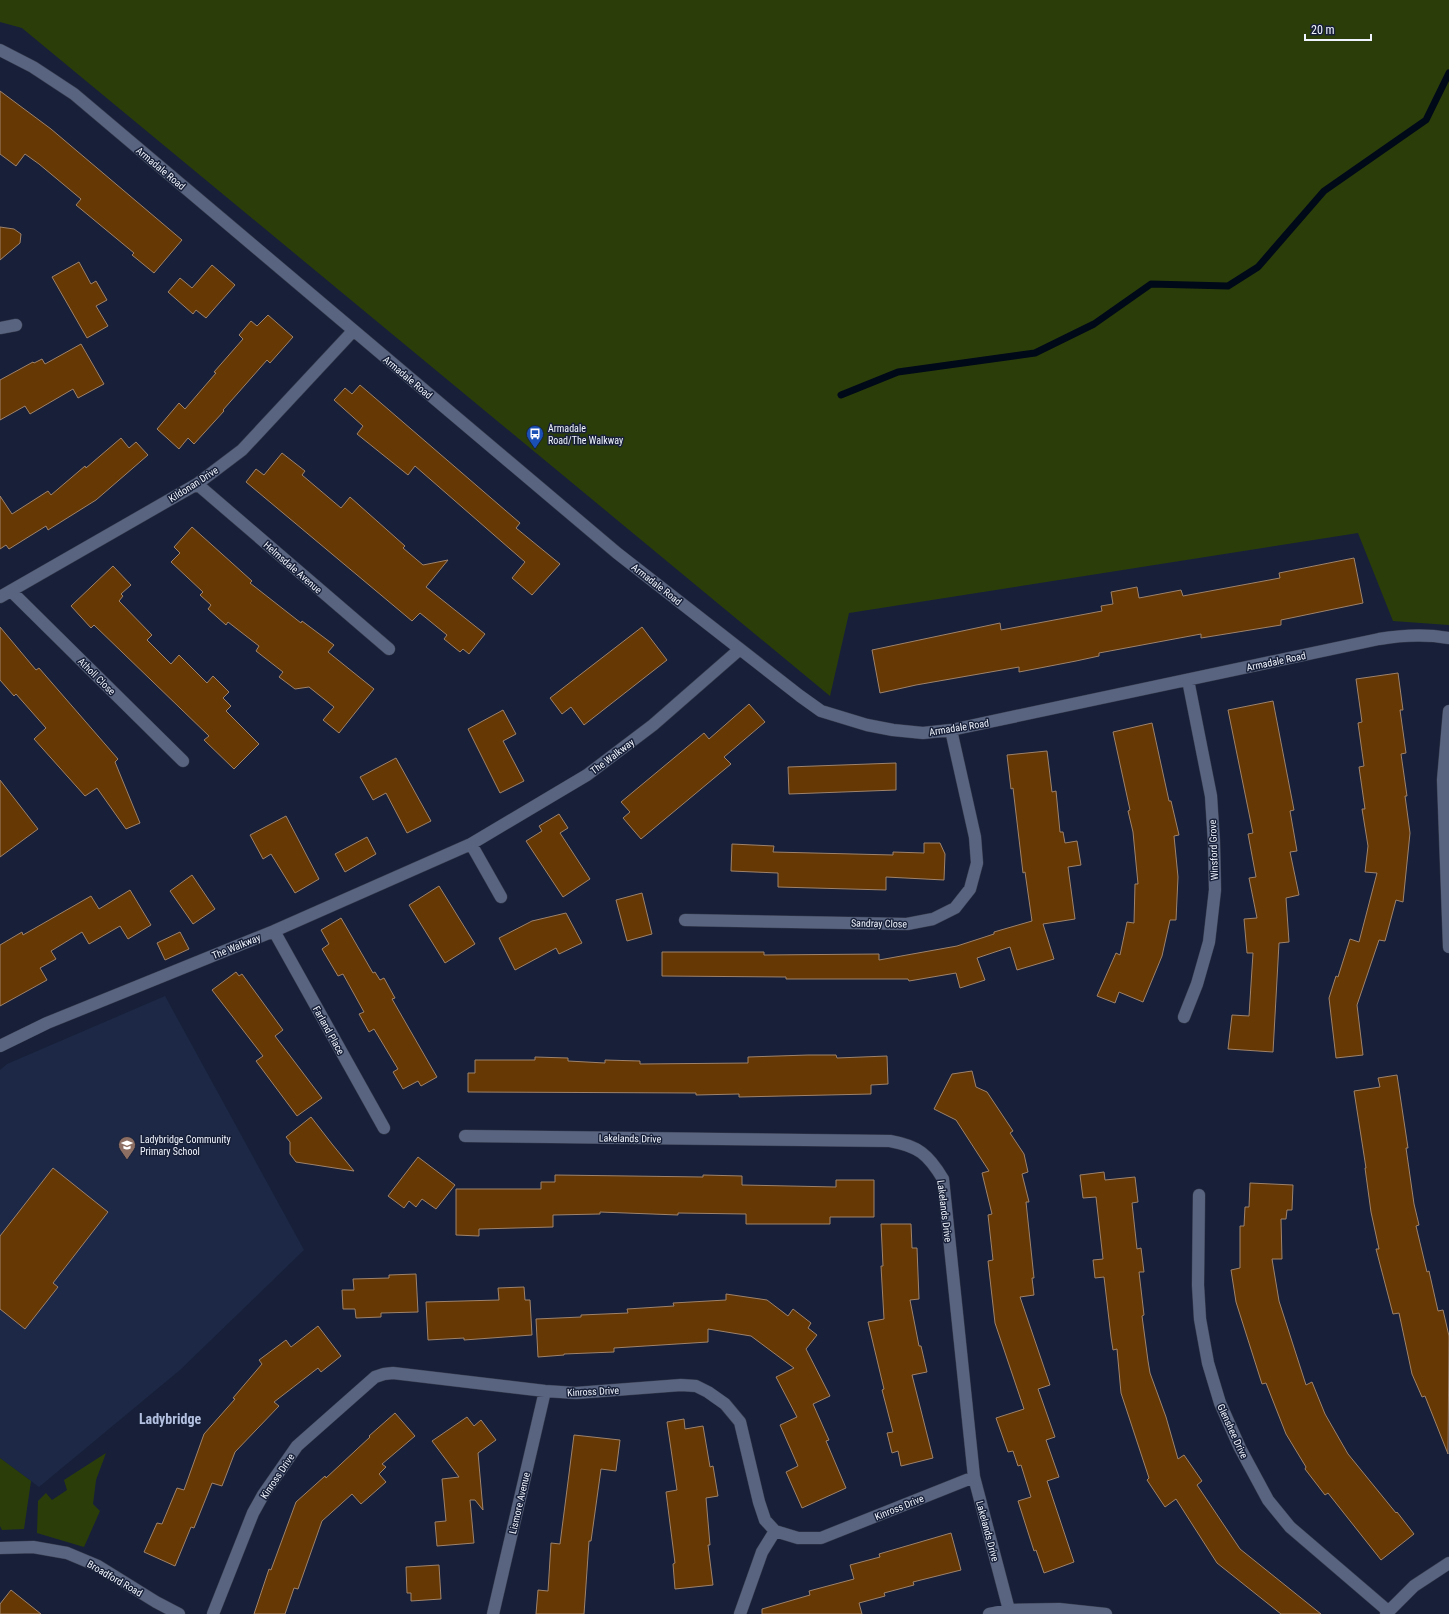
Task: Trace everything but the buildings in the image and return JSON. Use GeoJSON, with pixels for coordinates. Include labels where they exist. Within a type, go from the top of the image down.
{"type":"FeatureCollection","features":[{"type":"Feature","properties":{"kind":"street","name":"Armadale Road"},"geometry":{"type":"LineString","coordinates":[[0,50],[33,67],[74,94],[617,553],[800,696],[822,711],[867,725],[893,730],[923,733],[951,730],[1379,639],[1403,635],[1429,635],[1449,638]]}},
{"type":"Feature","properties":{"kind":"street"},"geometry":{"type":"LineString","coordinates":[[0,328],[16,325]]}},
{"type":"Feature","properties":{"kind":"street","name":"Kildonan Drive"},"geometry":{"type":"LineString","coordinates":[[0,597],[197,484],[242,450],[354,331]]}},
{"type":"Feature","properties":{"kind":"street","name":"Helmsdale Avenue"},"geometry":{"type":"LineString","coordinates":[[197,484],[389,649]]}},
{"type":"Feature","properties":{"kind":"street","name":"Atholl Close"},"geometry":{"type":"LineString","coordinates":[[11,591],[183,761]]}},
{"type":"Feature","properties":{"kind":"street","name":"The Walkway"},"geometry":{"type":"LineString","coordinates":[[0,1046],[47,1023],[274,931],[471,844],[587,775],[653,725],[740,649]]}},
{"type":"Feature","properties":{"kind":"street","name":"Winsford Grove"},"geometry":{"type":"LineString","coordinates":[[1184,1017],[1197,984],[1209,942],[1215,890],[1211,796],[1188,680]]}},
{"type":"Feature","properties":{"kind":"street"},"geometry":{"type":"LineString","coordinates":[[1449,711],[1443,780],[1449,947]]}},
{"type":"Feature","properties":{"kind":"street","name":"Sandray Close"},"geometry":{"type":"LineString","coordinates":[[685,920],[714,919],[907,924],[933,920],[955,908],[970,889],[977,863],[976,837],[951,730]]}},
{"type":"Feature","properties":{"kind":"street"},"geometry":{"type":"LineString","coordinates":[[471,844],[501,897]]}},
{"type":"Feature","properties":{"kind":"street","name":"Farland Place"},"geometry":{"type":"LineString","coordinates":[[274,931],[384,1128]]}},
{"type":"Feature","properties":{"kind":"street","name":"Lakelands Drive"},"geometry":{"type":"LineString","coordinates":[[465,1136],[890,1140],[908,1144],[924,1153],[935,1165],[943,1179],[974,1477],[1009,1610]]}},
{"type":"Feature","properties":{"kind":"street","name":"Glenshee Drive"},"geometry":{"type":"LineString","coordinates":[[1199,1195],[1198,1285],[1200,1319],[1208,1362],[1220,1403],[1240,1448],[1268,1500],[1290,1527],[1387,1612]]}},
{"type":"Feature","properties":{"kind":"street","name":"Kinross Drive"},"geometry":{"type":"LineString","coordinates":[[213,1614],[253,1513],[263,1495],[297,1446],[375,1377],[384,1374],[393,1373],[545,1391],[576,1393],[681,1385],[696,1386],[708,1392],[725,1404],[740,1422],[765,1520],[775,1531],[798,1538],[821,1538],[974,1477]]}},
{"type":"Feature","properties":{"kind":"street","name":"Lismore Avenue"},"geometry":{"type":"LineString","coordinates":[[494,1614],[545,1391]]}},
{"type":"Feature","properties":{"kind":"street"},"geometry":{"type":"LineString","coordinates":[[740,1614],[762,1552],[775,1531]]}},
{"type":"Feature","properties":{"kind":"street","name":"Broadford Road"},"geometry":{"type":"LineString","coordinates":[[0,1548],[32,1547],[67,1553],[98,1566],[156,1602],[179,1614]]}},
{"type":"Feature","properties":{"kind":"street"},"geometry":{"type":"LineString","coordinates":[[1387,1612],[1414,1586],[1449,1563]]}},
{"type":"Feature","properties":{"kind":"street"},"geometry":{"type":"LineString","coordinates":[[989,1614],[1009,1610],[1059,1610],[1106,1614]]}},
{"type":"Feature","properties":{"kind":"shaded area","name":"Ladybridge Community Primary School"},"geometry":{"type":"Polygon","coordinates":[[[165,996],[304,1250],[180,1370],[39,1487],[0,1458],[0,1070],[7,1064],[165,996]]]}},
{"type":"Feature","properties":{"kind":"green space"},"geometry":{"type":"Polygon","coordinates":[[[0,0],[1449,0],[1449,625],[1393,621],[1358,533],[849,613],[830,696],[22,28],[0,22],[0,0]]]}},
{"type":"Feature","properties":{"kind":"green space"},"geometry":{"type":"Polygon","coordinates":[[[106,1453],[96,1480],[93,1504],[100,1511],[84,1547],[37,1533],[38,1501],[46,1493],[52,1500],[67,1490],[64,1480],[106,1453]]]}},
{"type":"Feature","properties":{"kind":"green space"},"geometry":{"type":"Polygon","coordinates":[[[0,1458],[31,1481],[24,1529],[2,1530],[0,1526],[0,1458]]]}},
{"type":"Feature","properties":{"kind":"waterway"},"geometry":{"type":"LineString","coordinates":[[841,395],[898,372],[1035,353],[1094,324],[1151,284],[1228,286],[1258,267],[1324,191],[1426,120],[1449,73]]}},
{"type":"Feature","properties":{"kind":"place","name":"Armadale Road/The Walkway"},"geometry":{"type":"Point","coordinates":[535,449]}},
{"type":"Feature","properties":{"kind":"place","name":"Ladybridge Community Primary School"},"geometry":{"type":"Point","coordinates":[127,1160]}},
{"type":"Feature","properties":{"kind":"district","name":"Ladybridge"},"geometry":{"type":"Point","coordinates":[170,1419]}}]}
